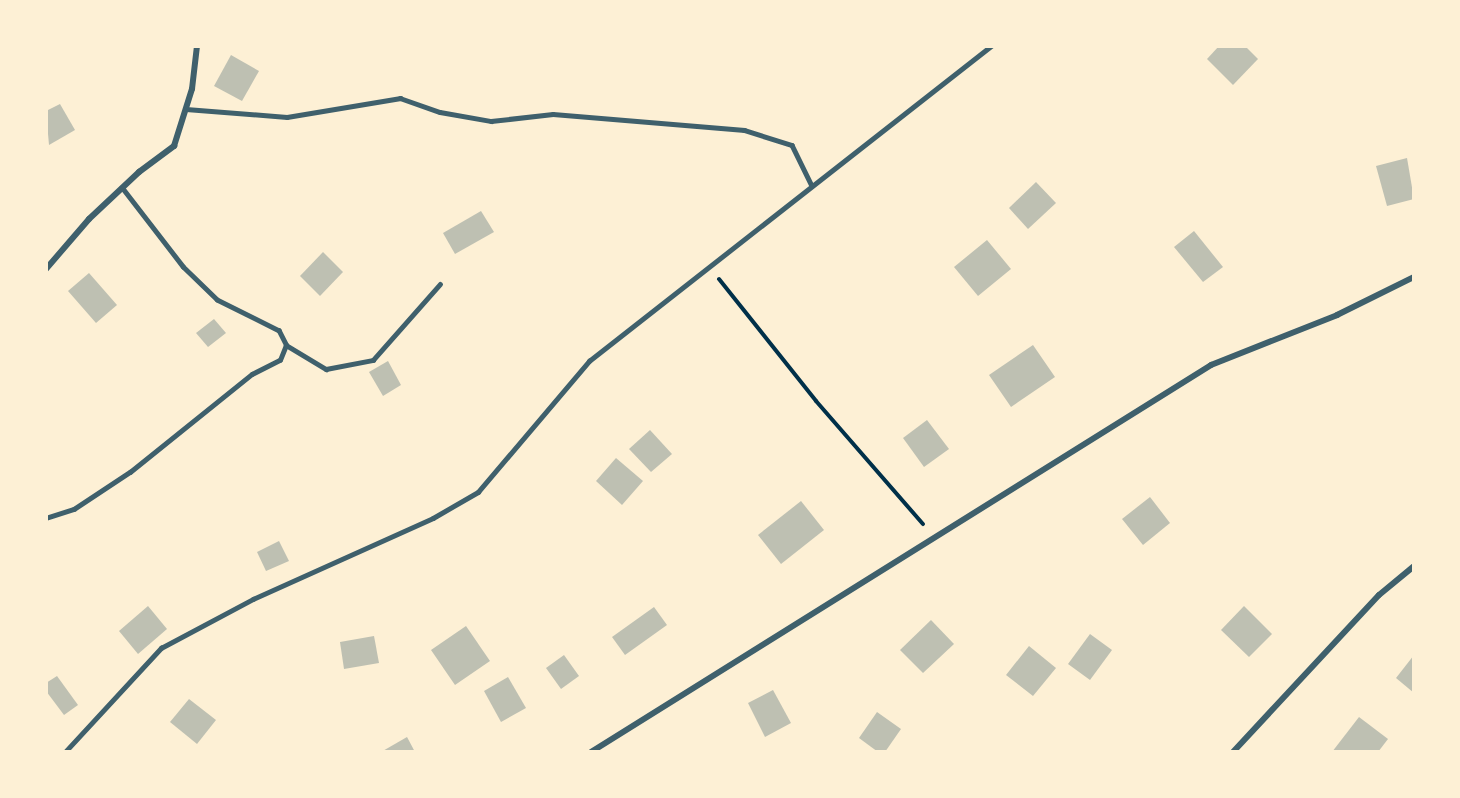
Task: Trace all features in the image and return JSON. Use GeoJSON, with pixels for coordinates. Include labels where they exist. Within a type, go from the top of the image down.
{"type":"FeatureCollection","features":[{"type":"Feature","properties":{"kind":"street"},"geometry":{"type":"LineString","coordinates":[[46,269],[122,188],[174,146],[186,110],[198,46]]}},
{"type":"Feature","properties":{"kind":"street"},"geometry":{"type":"LineString","coordinates":[[591,752],[936,539],[1211,365],[1337,315],[1413,277]]}},
{"type":"Feature","properties":{"kind":"street"},"geometry":{"type":"LineString","coordinates":[[1233,752],[1379,595],[1413,566]]}},
{"type":"Feature","properties":{"kind":"lane"},"geometry":{"type":"LineString","coordinates":[[65,752],[160,648],[253,599],[433,518],[478,492],[589,361],[811,184],[991,46]]}},
{"type":"Feature","properties":{"kind":"lane"},"geometry":{"type":"LineString","coordinates":[[186,110],[287,117],[400,98],[440,112],[490,121],[553,114],[744,130],[792,145],[805,165],[811,184]]}},
{"type":"Feature","properties":{"kind":"lane"},"geometry":{"type":"LineString","coordinates":[[122,188],[183,267],[217,300],[279,332],[286,345],[326,369],[373,360],[440,284]]}},
{"type":"Feature","properties":{"kind":"lane"},"geometry":{"type":"LineString","coordinates":[[46,518],[74,509],[129,472],[252,374],[279,360],[286,345]]}},
{"type":"Feature","properties":{"kind":"path"},"geometry":{"type":"LineString","coordinates":[[708,266],[816,401],[936,539]]}},
{"type":"Feature","properties":{"kind":"building"},"geometry":{"type":"Polygon","coordinates":[[[1219,46],[1245,46],[1258,59],[1233,85],[1207,59],[1219,46]]]}},
{"type":"Feature","properties":{"kind":"building"},"geometry":{"type":"Polygon","coordinates":[[[231,55],[259,71],[242,101],[214,86],[231,55]]]}},
{"type":"Feature","properties":{"kind":"building"},"geometry":{"type":"Polygon","coordinates":[[[60,104],[75,130],[49,145],[46,111],[60,104]]]}},
{"type":"Feature","properties":{"kind":"building"},"geometry":{"type":"Polygon","coordinates":[[[1407,158],[1414,199],[1387,206],[1376,166],[1407,158]]]}},
{"type":"Feature","properties":{"kind":"building"},"geometry":{"type":"Polygon","coordinates":[[[1036,182],[1056,203],[1028,229],[1009,208],[1036,182]]]}},
{"type":"Feature","properties":{"kind":"building"},"geometry":{"type":"Polygon","coordinates":[[[481,211],[494,232],[455,254],[443,233],[481,211]]]}},
{"type":"Feature","properties":{"kind":"building"},"geometry":{"type":"Polygon","coordinates":[[[1194,231],[1223,267],[1203,282],[1174,247],[1194,231]]]}},
{"type":"Feature","properties":{"kind":"building"},"geometry":{"type":"Polygon","coordinates":[[[987,240],[1011,269],[978,296],[954,267],[987,240]]]}},
{"type":"Feature","properties":{"kind":"building"},"geometry":{"type":"Polygon","coordinates":[[[323,252],[343,272],[320,296],[300,276],[323,252]]]}},
{"type":"Feature","properties":{"kind":"building"},"geometry":{"type":"Polygon","coordinates":[[[89,273],[117,305],[96,323],[68,291],[89,273]]]}},
{"type":"Feature","properties":{"kind":"building"},"geometry":{"type":"Polygon","coordinates":[[[214,319],[226,333],[208,347],[196,333],[214,319]]]}},
{"type":"Feature","properties":{"kind":"building"},"geometry":{"type":"Polygon","coordinates":[[[1033,345],[1055,377],[1011,407],[989,375],[1033,345]]]}},
{"type":"Feature","properties":{"kind":"building"},"geometry":{"type":"Polygon","coordinates":[[[388,361],[401,385],[383,396],[369,372],[388,361]]]}},
{"type":"Feature","properties":{"kind":"building"},"geometry":{"type":"Polygon","coordinates":[[[927,420],[949,449],[924,467],[903,438],[927,420]]]}},
{"type":"Feature","properties":{"kind":"building"},"geometry":{"type":"Polygon","coordinates":[[[650,430],[672,454],[651,472],[629,449],[650,430]]]}},
{"type":"Feature","properties":{"kind":"building"},"geometry":{"type":"Polygon","coordinates":[[[616,458],[643,481],[622,505],[596,481],[616,458]]]}},
{"type":"Feature","properties":{"kind":"building"},"geometry":{"type":"Polygon","coordinates":[[[1150,497],[1170,523],[1143,545],[1122,519],[1150,497]]]}},
{"type":"Feature","properties":{"kind":"building"},"geometry":{"type":"Polygon","coordinates":[[[801,501],[824,530],[781,564],[758,535],[801,501]]]}},
{"type":"Feature","properties":{"kind":"building"},"geometry":{"type":"Polygon","coordinates":[[[279,541],[289,561],[266,571],[257,552],[279,541]]]}},
{"type":"Feature","properties":{"kind":"building"},"geometry":{"type":"Polygon","coordinates":[[[148,606],[167,629],[138,654],[119,631],[148,606]]]}},
{"type":"Feature","properties":{"kind":"building"},"geometry":{"type":"Polygon","coordinates":[[[1244,606],[1272,634],[1249,657],[1221,630],[1244,606]]]}},
{"type":"Feature","properties":{"kind":"building"},"geometry":{"type":"Polygon","coordinates":[[[654,607],[667,625],[625,655],[612,637],[654,607]]]}},
{"type":"Feature","properties":{"kind":"building"},"geometry":{"type":"Polygon","coordinates":[[[931,620],[954,644],[923,673],[900,650],[931,620]]]}},
{"type":"Feature","properties":{"kind":"building"},"geometry":{"type":"Polygon","coordinates":[[[466,626],[490,661],[455,685],[431,650],[466,626]]]}},
{"type":"Feature","properties":{"kind":"building"},"geometry":{"type":"Polygon","coordinates":[[[1090,634],[1112,650],[1090,680],[1068,664],[1090,634]]]}},
{"type":"Feature","properties":{"kind":"building"},"geometry":{"type":"Polygon","coordinates":[[[374,636],[379,663],[344,669],[340,642],[374,636]]]}},
{"type":"Feature","properties":{"kind":"building"},"geometry":{"type":"Polygon","coordinates":[[[1029,646],[1056,668],[1033,696],[1006,675],[1029,646]]]}},
{"type":"Feature","properties":{"kind":"building"},"geometry":{"type":"Polygon","coordinates":[[[564,655],[579,676],[561,689],[546,668],[564,655]]]}},
{"type":"Feature","properties":{"kind":"building"},"geometry":{"type":"Polygon","coordinates":[[[1414,655],[1414,693],[1396,678],[1414,655]]]}},
{"type":"Feature","properties":{"kind":"building"},"geometry":{"type":"Polygon","coordinates":[[[57,676],[78,705],[64,715],[46,691],[46,683],[57,676]]]}},
{"type":"Feature","properties":{"kind":"building"},"geometry":{"type":"Polygon","coordinates":[[[508,677],[526,708],[501,722],[484,691],[508,677]]]}},
{"type":"Feature","properties":{"kind":"building"},"geometry":{"type":"Polygon","coordinates":[[[773,690],[791,723],[765,737],[748,703],[773,690]]]}},
{"type":"Feature","properties":{"kind":"building"},"geometry":{"type":"Polygon","coordinates":[[[189,699],[216,720],[197,744],[170,722],[189,699]]]}},
{"type":"Feature","properties":{"kind":"building"},"geometry":{"type":"Polygon","coordinates":[[[877,712],[901,729],[885,752],[878,752],[859,738],[877,712]]]}},
{"type":"Feature","properties":{"kind":"building"},"geometry":{"type":"Polygon","coordinates":[[[1359,717],[1388,739],[1378,752],[1332,752],[1359,717]]]}},
{"type":"Feature","properties":{"kind":"building"},"geometry":{"type":"Polygon","coordinates":[[[407,737],[415,752],[381,752],[407,737]]]}}]}
